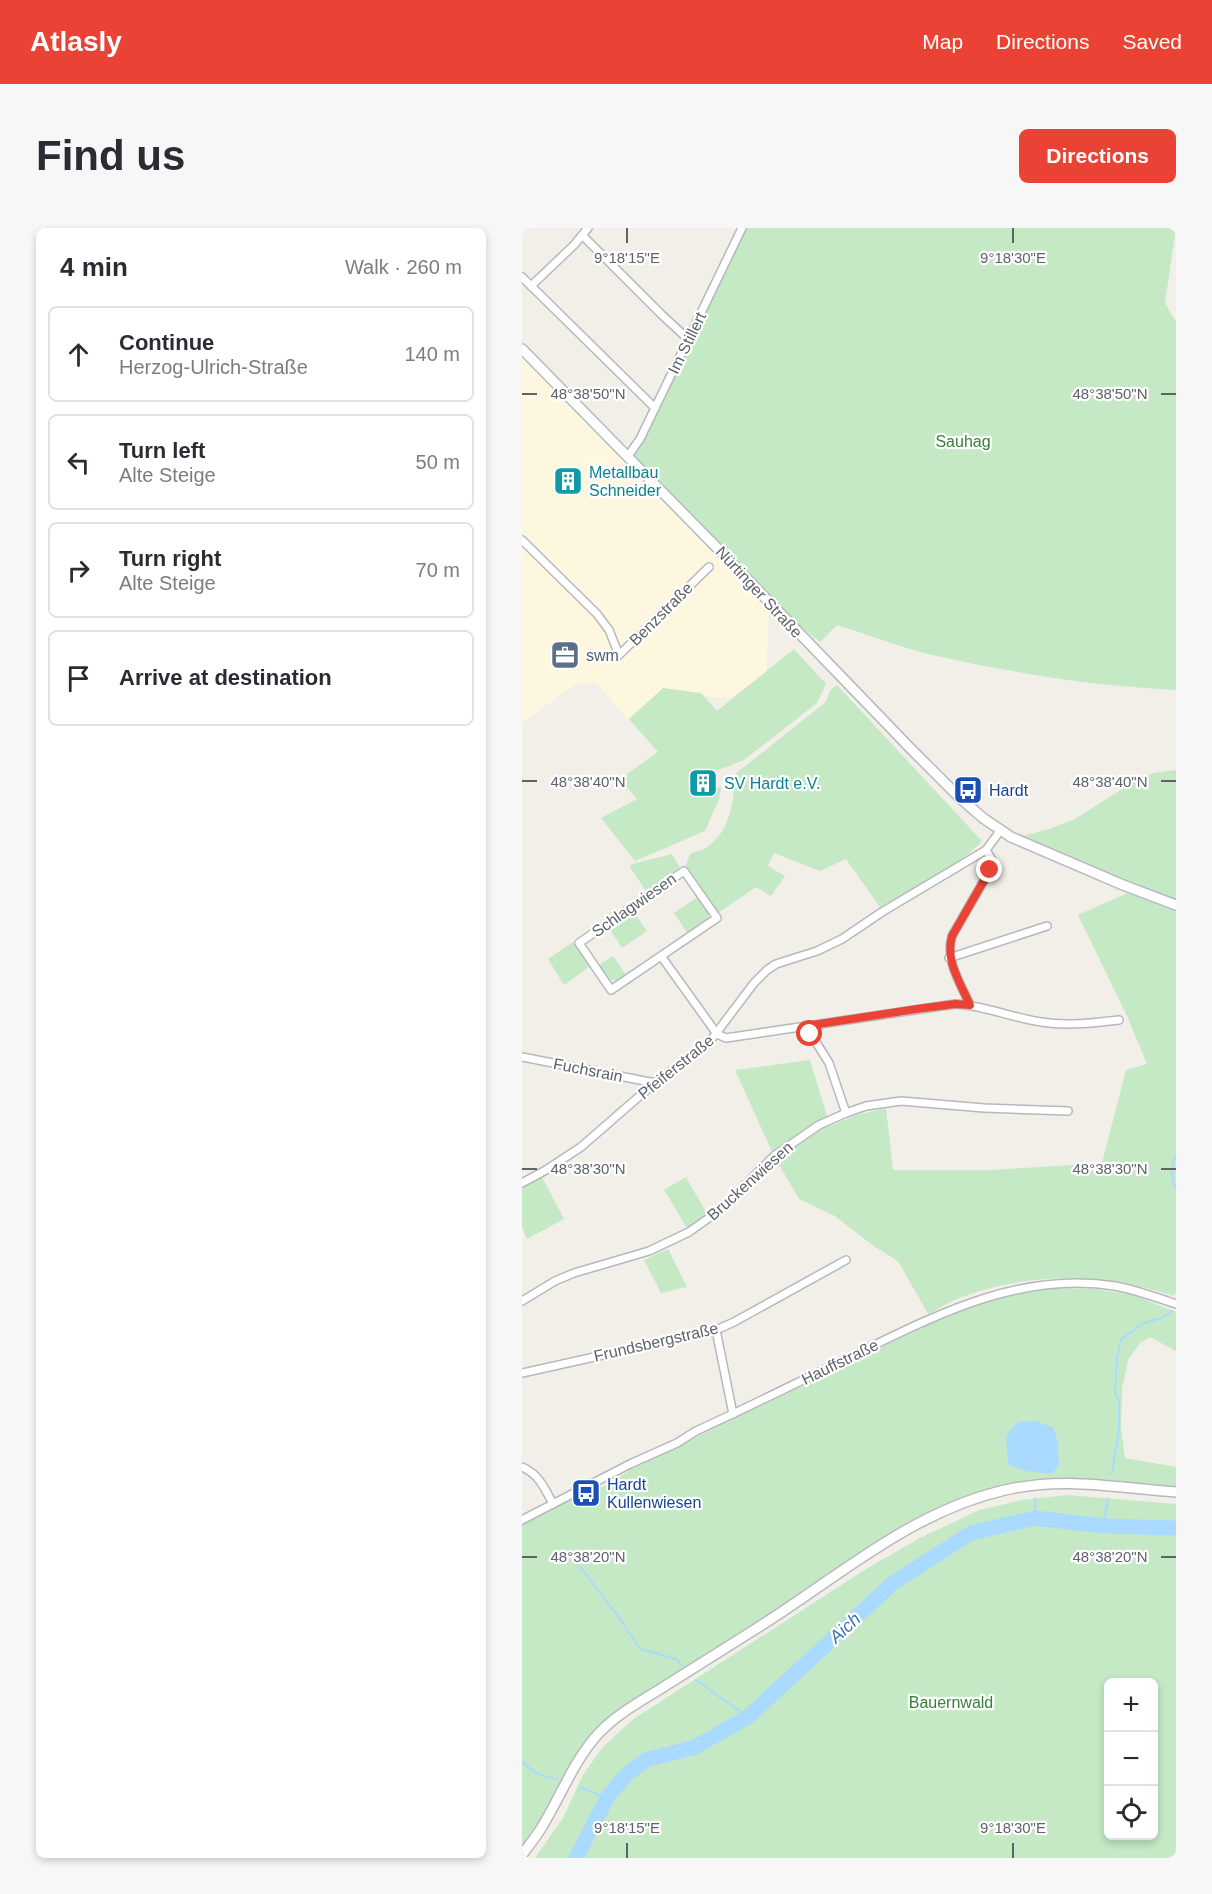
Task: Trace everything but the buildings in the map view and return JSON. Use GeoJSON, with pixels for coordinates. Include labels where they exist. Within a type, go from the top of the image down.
{"type":"FeatureCollection","features":[{"type":"Feature","properties":{"kind":"main road","name":"Nürtinger Straße"},"geometry":{"type":"LineString","coordinates":[[522,349],[960,798],[1000,831],[1086,870],[1176,904]]}},
{"type":"Feature","properties":{"kind":"main road"},"geometry":{"type":"LineString","coordinates":[[522,1855],[543,1825],[573,1768],[585,1750],[608,1725],[635,1704],[767,1622],[902,1531],[960,1503],[1028,1485],[1074,1482],[1176,1492]]}},
{"type":"Feature","properties":{"kind":"street"},"geometry":{"type":"LineString","coordinates":[[531,286],[588,228]]}},
{"type":"Feature","properties":{"kind":"street","name":"Im Stillert"},"geometry":{"type":"LineString","coordinates":[[628,456],[640,439],[742,228]]}},
{"type":"Feature","properties":{"kind":"street"},"geometry":{"type":"LineString","coordinates":[[582,236],[688,339]]}},
{"type":"Feature","properties":{"kind":"street"},"geometry":{"type":"LineString","coordinates":[[522,277],[655,408]]}},
{"type":"Feature","properties":{"kind":"street","name":"Benzstraße"},"geometry":{"type":"LineString","coordinates":[[522,540],[597,614],[609,630],[619,655],[709,567]]}},
{"type":"Feature","properties":{"kind":"street","name":"Pfeiferstraße"},"geometry":{"type":"LineString","coordinates":[[522,1183],[581,1147],[655,1083],[708,1044],[766,970],[776,964],[818,951],[842,939],[882,912],[986,850],[1000,831]]}},
{"type":"Feature","properties":{"kind":"street"},"geometry":{"type":"LineString","coordinates":[[970,1005],[949,958],[949,948],[952,936],[990,870],[992,860],[986,850]]}},
{"type":"Feature","properties":{"kind":"street","name":"Schlagwiesen"},"geometry":{"type":"LineString","coordinates":[[684,871],[717,918],[661,956],[611,990],[579,943],[684,871]]}},
{"type":"Feature","properties":{"kind":"street"},"geometry":{"type":"LineString","coordinates":[[949,958],[1047,926]]}},
{"type":"Feature","properties":{"kind":"street"},"geometry":{"type":"LineString","coordinates":[[661,956],[717,1034],[726,1038],[955,1004],[970,1005],[1042,1022],[1065,1024],[1119,1020]]}},
{"type":"Feature","properties":{"kind":"street"},"geometry":{"type":"LineString","coordinates":[[806,1026],[829,1063],[846,1113]]}},
{"type":"Feature","properties":{"kind":"street","name":"Fuchsrain"},"geometry":{"type":"LineString","coordinates":[[522,1057],[655,1083]]}},
{"type":"Feature","properties":{"kind":"street","name":"Bruckenwiesen"},"geometry":{"type":"LineString","coordinates":[[522,1301],[547,1285],[574,1273],[650,1251],[689,1232],[720,1210],[774,1156],[819,1125],[866,1106],[902,1101],[984,1108],[1068,1111]]}},
{"type":"Feature","properties":{"kind":"street","name":"Frundsbergstraße"},"geometry":{"type":"LineString","coordinates":[[522,1373],[716,1330],[846,1260]]}},
{"type":"Feature","properties":{"kind":"street","name":"Hauffstraße"},"geometry":{"type":"LineString","coordinates":[[522,1520],[630,1464],[677,1443],[696,1431],[930,1318],[978,1299],[1010,1290],[1059,1283],[1086,1283],[1146,1293],[1176,1304]]}},
{"type":"Feature","properties":{"kind":"street"},"geometry":{"type":"LineString","coordinates":[[716,1330],[733,1414]]}},
{"type":"Feature","properties":{"kind":"street"},"geometry":{"type":"LineString","coordinates":[[522,1467],[532,1472],[540,1480],[553,1504]]}},
{"type":"Feature","properties":{"kind":"shaded area"},"geometry":{"type":"Polygon","coordinates":[[[522,349],[766,599],[769,611],[766,673],[730,698],[660,693],[628,719],[596,683],[574,685],[522,723],[522,349]]]}},
{"type":"Feature","properties":{"kind":"green space","name":"Sauhag"},"geometry":{"type":"Polygon","coordinates":[[[742,228],[1176,228],[1165,303],[1176,322],[1176,690],[1081,682],[986,666],[902,647],[837,625],[820,642],[766,599],[628,456],[742,228]]]}},
{"type":"Feature","properties":{"kind":"green space"},"geometry":{"type":"Polygon","coordinates":[[[794,649],[826,684],[817,703],[744,760],[688,778],[692,794],[721,787],[719,799],[705,831],[635,861],[601,818],[637,799],[620,779],[658,752],[629,719],[663,688],[701,693],[717,711],[794,649]]]}},
{"type":"Feature","properties":{"kind":"green space"},"geometry":{"type":"Polygon","coordinates":[[[837,685],[982,841],[947,869],[880,907],[846,859],[820,871],[774,853],[768,866],[785,876],[771,896],[756,887],[718,913],[686,865],[690,854],[709,846],[723,830],[730,812],[735,774],[826,702],[830,690],[837,685]]]}},
{"type":"Feature","properties":{"kind":"green space"},"geometry":{"type":"Polygon","coordinates":[[[1176,770],[1176,1292],[1174,1296],[1122,1283],[1070,1278],[1043,1279],[991,1288],[960,1298],[928,1314],[898,1261],[875,1247],[835,1216],[799,1199],[774,1156],[735,1070],[810,1060],[830,1126],[857,1115],[886,1108],[893,1170],[990,1170],[1102,1163],[1126,1070],[1147,1064],[1128,1018],[1078,915],[1141,887],[1023,836],[1075,819],[1141,777],[1176,770]]]}},
{"type":"Feature","properties":{"kind":"green space"},"geometry":{"type":"Polygon","coordinates":[[[672,854],[680,868],[646,891],[630,867],[632,864],[672,854]]]}},
{"type":"Feature","properties":{"kind":"green space"},"geometry":{"type":"Polygon","coordinates":[[[698,897],[708,911],[708,919],[688,934],[674,913],[698,897]]]}},
{"type":"Feature","properties":{"kind":"green space"},"geometry":{"type":"Polygon","coordinates":[[[632,910],[647,931],[622,948],[608,927],[632,910]]]}},
{"type":"Feature","properties":{"kind":"green space"},"geometry":{"type":"Polygon","coordinates":[[[573,942],[590,966],[564,985],[548,959],[573,942]]]}},
{"type":"Feature","properties":{"kind":"green space"},"geometry":{"type":"Polygon","coordinates":[[[613,956],[626,975],[618,981],[609,980],[599,965],[613,956]]]}},
{"type":"Feature","properties":{"kind":"green space"},"geometry":{"type":"Polygon","coordinates":[[[542,1177],[564,1219],[527,1239],[522,1227],[522,1187],[542,1177]]]}},
{"type":"Feature","properties":{"kind":"green space"},"geometry":{"type":"Polygon","coordinates":[[[686,1177],[707,1214],[687,1228],[664,1190],[686,1177]]]}},
{"type":"Feature","properties":{"kind":"green space"},"geometry":{"type":"Polygon","coordinates":[[[668,1249],[687,1287],[661,1293],[644,1260],[668,1249]]]}},
{"type":"Feature","properties":{"kind":"green space"},"geometry":{"type":"Polygon","coordinates":[[[1057,1288],[1095,1289],[1133,1295],[1176,1312],[1176,1351],[1150,1337],[1140,1343],[1128,1360],[1122,1389],[1121,1429],[1125,1458],[1176,1467],[1176,1488],[1086,1479],[1031,1481],[996,1488],[964,1498],[903,1527],[752,1627],[635,1699],[609,1719],[579,1751],[537,1827],[522,1848],[522,1525],[567,1501],[609,1484],[633,1468],[940,1319],[988,1300],[1057,1288]]]}},
{"type":"Feature","properties":{"kind":"green space","name":"Bauernwald"},"geometry":{"type":"Polygon","coordinates":[[[1067,1495],[1176,1504],[1176,1858],[535,1858],[563,1818],[583,1775],[602,1748],[632,1720],[863,1571],[918,1539],[979,1510],[1022,1500],[1067,1495]]]}},
{"type":"Feature","properties":{"kind":"water"},"geometry":{"type":"Polygon","coordinates":[[[1037,1421],[1054,1428],[1059,1464],[1053,1473],[1030,1472],[1008,1464],[1006,1436],[1018,1422],[1037,1421]]]}},
{"type":"Feature","properties":{"kind":"waterway"},"geometry":{"type":"LineString","coordinates":[[1176,1155],[1172,1172],[1176,1189]]}},
{"type":"Feature","properties":{"kind":"waterway"},"geometry":{"type":"LineString","coordinates":[[1112,1474],[1119,1428],[1119,1400],[1115,1393],[1121,1339],[1144,1323],[1162,1318],[1172,1311]]}},
{"type":"Feature","properties":{"kind":"waterway"},"geometry":{"type":"LineString","coordinates":[[1035,1499],[1035,1518]]}},
{"type":"Feature","properties":{"kind":"waterway"},"geometry":{"type":"LineString","coordinates":[[1103,1526],[1108,1499]]}},
{"type":"Feature","properties":{"kind":"waterway","name":"Aich"},"geometry":{"type":"LineString","coordinates":[[576,1858],[607,1798],[626,1775],[646,1760],[695,1747],[748,1717],[893,1583],[971,1533],[1035,1518],[1103,1526],[1176,1528]]}},
{"type":"Feature","properties":{"kind":"waterway"},"geometry":{"type":"LineString","coordinates":[[579,1565],[640,1649],[677,1659],[682,1666]]}},
{"type":"Feature","properties":{"kind":"waterway"},"geometry":{"type":"LineString","coordinates":[[696,1680],[748,1717]]}},
{"type":"Feature","properties":{"kind":"waterway"},"geometry":{"type":"LineString","coordinates":[[523,1762],[539,1774],[558,1779]]}},
{"type":"Feature","properties":{"kind":"waterway"},"geometry":{"type":"LineString","coordinates":[[579,1787],[607,1798]]}},
{"type":"Feature","properties":{"kind":"place","name":"Metallbau Schneider"},"geometry":{"type":"Point","coordinates":[568,481]}},
{"type":"Feature","properties":{"kind":"place","name":"swm"},"geometry":{"type":"Point","coordinates":[565,655]}},
{"type":"Feature","properties":{"kind":"place","name":"SV Hardt e.V."},"geometry":{"type":"Point","coordinates":[703,783]}},
{"type":"Feature","properties":{"kind":"place","name":"Hardt"},"geometry":{"type":"Point","coordinates":[968,790]}},
{"type":"Feature","properties":{"kind":"place","name":"Hardt Kullenwiesen"},"geometry":{"type":"Point","coordinates":[586,1493]}},
{"type":"Feature","properties":{"kind":"route"},"geometry":{"type":"LineString","coordinates":[[810,1034],[806,1026],[955,1004],[970,1005],[949,958],[949,948],[952,936],[990,870]]}}]}
